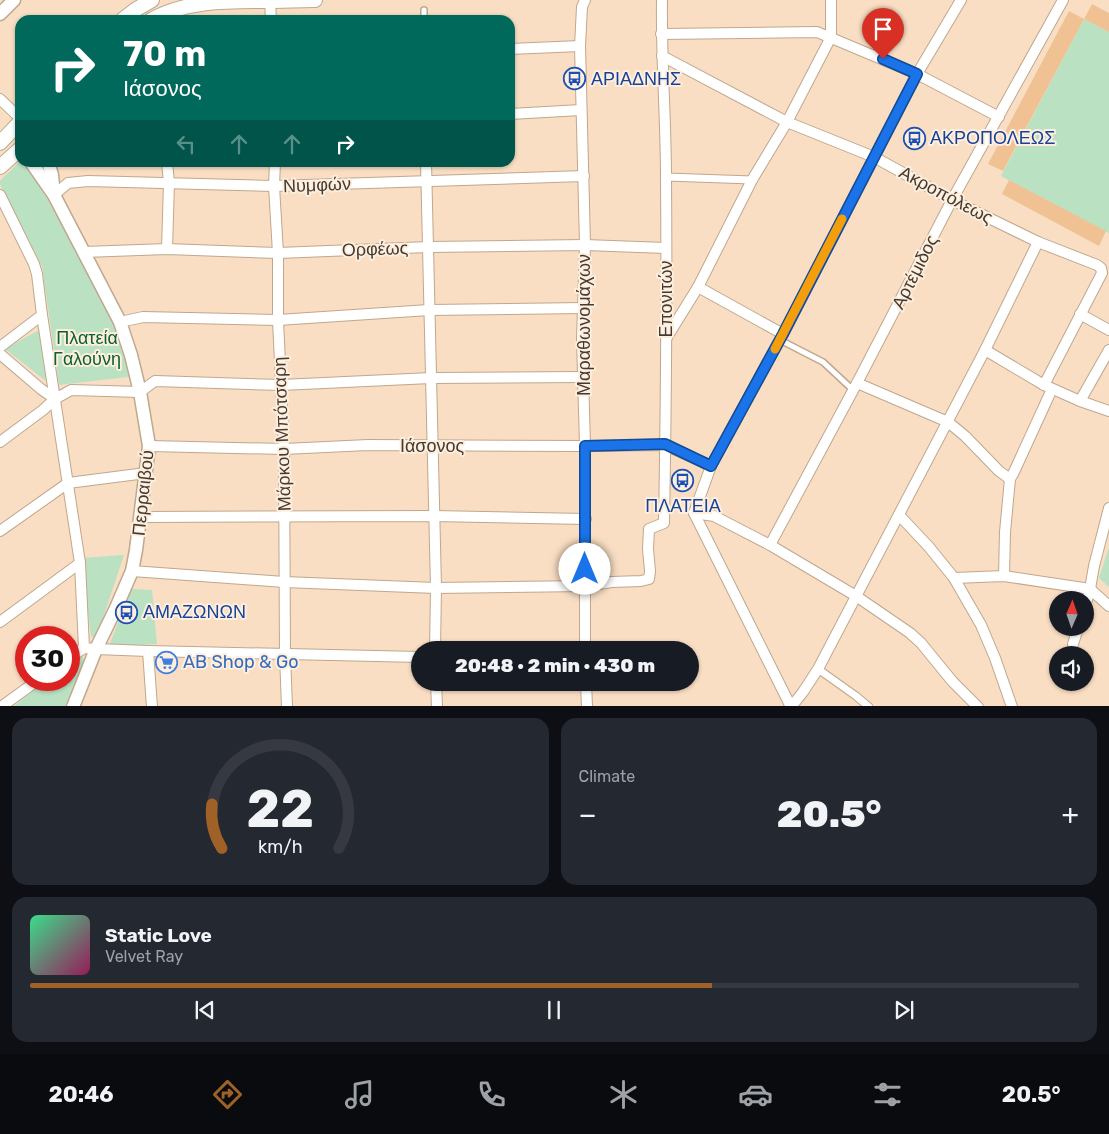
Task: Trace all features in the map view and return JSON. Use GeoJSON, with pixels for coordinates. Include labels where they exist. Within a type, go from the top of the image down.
{"type":"FeatureCollection","features":[{"type":"Feature","properties":{"kind":"main road"},"geometry":{"type":"LineString","coordinates":[[128,15],[152,0]]}},
{"type":"Feature","properties":{"kind":"main road"},"geometry":{"type":"LineString","coordinates":[[159,15],[187,5],[216,2],[237,0],[314,0]]}},
{"type":"Feature","properties":{"kind":"main road"},"geometry":{"type":"LineString","coordinates":[[0,143],[15,127]]}},
{"type":"Feature","properties":{"kind":"main road"},"geometry":{"type":"LineString","coordinates":[[0,167],[15,154]]}},
{"type":"Feature","properties":{"kind":"street"},"geometry":{"type":"LineString","coordinates":[[0,14],[14,0]]}},
{"type":"Feature","properties":{"kind":"street","name":"Μαραθωνομάχων"},"geometry":{"type":"LineString","coordinates":[[585,0],[582,7],[580,46],[585,245],[582,339],[586,519],[585,641]]}},
{"type":"Feature","properties":{"kind":"street","name":"Επονιτών"},"geometry":{"type":"LineString","coordinates":[[585,586],[649,579],[649,529],[664,523],[666,177],[661,34],[662,0]]}},
{"type":"Feature","properties":{"kind":"street"},"geometry":{"type":"LineString","coordinates":[[666,338],[698,287],[752,180],[787,122],[831,36],[831,0]]}},
{"type":"Feature","properties":{"kind":"street"},"geometry":{"type":"LineString","coordinates":[[961,0],[917,74],[781,337],[711,466],[694,513],[791,706],[818,669],[948,422],[1038,242]]}},
{"type":"Feature","properties":{"kind":"street","name":"Αρτέμιδος"},"geometry":{"type":"LineString","coordinates":[[770,546],[952,200],[1063,0]]}},
{"type":"Feature","properties":{"kind":"street"},"geometry":{"type":"LineString","coordinates":[[270,1],[271,15]]}},
{"type":"Feature","properties":{"kind":"street"},"geometry":{"type":"LineString","coordinates":[[661,34],[817,32],[831,36],[917,74],[999,117]]}},
{"type":"Feature","properties":{"kind":"street"},"geometry":{"type":"LineString","coordinates":[[515,49],[580,46]]}},
{"type":"Feature","properties":{"kind":"street","name":"Ακροπόλεως"},"geometry":{"type":"LineString","coordinates":[[662,56],[787,122],[874,157],[952,200],[1038,242],[1097,265],[1101,268],[1102,272],[1080,314]]}},
{"type":"Feature","properties":{"kind":"street"},"geometry":{"type":"LineString","coordinates":[[0,99],[15,113]]}},
{"type":"Feature","properties":{"kind":"street"},"geometry":{"type":"LineString","coordinates":[[515,114],[581,110]]}},
{"type":"Feature","properties":{"kind":"street","name":"Περραιβού"},"geometry":{"type":"LineString","coordinates":[[34,167],[54,195],[120,322],[131,354],[140,392],[149,446],[132,570],[116,608],[90,648],[73,706]]}},
{"type":"Feature","properties":{"kind":"street","name":"Περραιβού"},"geometry":{"type":"LineString","coordinates":[[50,167],[54,195]]}},
{"type":"Feature","properties":{"kind":"street"},"geometry":{"type":"LineString","coordinates":[[167,167],[169,183],[167,249]]}},
{"type":"Feature","properties":{"kind":"street","name":"Μάρκου Μπότσαρη"},"geometry":{"type":"LineString","coordinates":[[275,167],[278,320],[284,449],[286,706]]}},
{"type":"Feature","properties":{"kind":"street"},"geometry":{"type":"LineString","coordinates":[[426,167],[436,588],[435,641]]}},
{"type":"Feature","properties":{"kind":"street","name":"Νυμφών"},"geometry":{"type":"LineString","coordinates":[[54,195],[68,182],[88,181],[274,186],[584,176]]}},
{"type":"Feature","properties":{"kind":"street"},"geometry":{"type":"LineString","coordinates":[[666,177],[752,180]]}},
{"type":"Feature","properties":{"kind":"street"},"geometry":{"type":"LineString","coordinates":[[0,195],[34,264],[37,274],[80,563],[90,648]]}},
{"type":"Feature","properties":{"kind":"street","name":"Ορφέως"},"geometry":{"type":"LineString","coordinates":[[84,252],[167,249],[278,253],[429,247],[585,245],[666,248]]}},
{"type":"Feature","properties":{"kind":"street"},"geometry":{"type":"LineString","coordinates":[[698,287],[781,337]]}},
{"type":"Feature","properties":{"kind":"street"},"geometry":{"type":"LineString","coordinates":[[120,322],[143,317],[278,320],[429,310],[584,308]]}},
{"type":"Feature","properties":{"kind":"street"},"geometry":{"type":"LineString","coordinates":[[1004,576],[1005,532],[1010,479],[1030,436],[1048,387],[1080,314],[1109,330]]}},
{"type":"Feature","properties":{"kind":"street"},"geometry":{"type":"LineString","coordinates":[[0,347],[42,315]]}},
{"type":"Feature","properties":{"kind":"street"},"geometry":{"type":"LineString","coordinates":[[985,350],[1048,387],[1109,411]]}},
{"type":"Feature","properties":{"kind":"street"},"geometry":{"type":"LineString","coordinates":[[1080,401],[1109,350]]}},
{"type":"Feature","properties":{"kind":"street"},"geometry":{"type":"LineString","coordinates":[[0,354],[55,399]]}},
{"type":"Feature","properties":{"kind":"street"},"geometry":{"type":"LineString","coordinates":[[0,442],[55,399],[71,390],[140,392],[155,381],[281,385],[431,378],[583,377]]}},
{"type":"Feature","properties":{"kind":"street"},"geometry":{"type":"LineString","coordinates":[[855,386],[948,422],[965,436],[999,471],[1010,479]]}},
{"type":"Feature","properties":{"kind":"street","name":"Ιάσονος"},"geometry":{"type":"LineString","coordinates":[[149,446],[284,449],[368,445],[585,446],[665,444],[711,466]]}},
{"type":"Feature","properties":{"kind":"street"},"geometry":{"type":"LineString","coordinates":[[0,531],[68,483],[146,473]]}},
{"type":"Feature","properties":{"kind":"street"},"geometry":{"type":"LineString","coordinates":[[1090,589],[1109,508]]}},
{"type":"Feature","properties":{"kind":"street"},"geometry":{"type":"LineString","coordinates":[[694,513],[714,516],[856,596],[910,633],[921,643],[952,681],[978,706]]}},
{"type":"Feature","properties":{"kind":"street"},"geometry":{"type":"LineString","coordinates":[[899,515],[929,547],[954,578],[981,625],[1012,706]]}},
{"type":"Feature","properties":{"kind":"street"},"geometry":{"type":"LineString","coordinates":[[140,516],[434,516],[586,519]]}},
{"type":"Feature","properties":{"kind":"street"},"geometry":{"type":"LineString","coordinates":[[0,622],[80,563]]}},
{"type":"Feature","properties":{"kind":"street"},"geometry":{"type":"LineString","coordinates":[[132,570],[284,582],[436,588],[585,586]]}},
{"type":"Feature","properties":{"kind":"street"},"geometry":{"type":"LineString","coordinates":[[954,578],[1004,576],[1090,589],[1109,606]]}},
{"type":"Feature","properties":{"kind":"street"},"geometry":{"type":"LineString","coordinates":[[1073,644],[1076,636]]}},
{"type":"Feature","properties":{"kind":"street"},"geometry":{"type":"LineString","coordinates":[[80,653],[90,648],[411,657]]}},
{"type":"Feature","properties":{"kind":"street"},"geometry":{"type":"LineString","coordinates":[[148,651],[152,706]]}},
{"type":"Feature","properties":{"kind":"street"},"geometry":{"type":"LineString","coordinates":[[818,669],[869,706]]}},
{"type":"Feature","properties":{"kind":"street"},"geometry":{"type":"LineString","coordinates":[[1,706],[22,691]]}},
{"type":"Feature","properties":{"kind":"street"},"geometry":{"type":"LineString","coordinates":[[436,691],[437,706]]}},
{"type":"Feature","properties":{"kind":"street"},"geometry":{"type":"LineString","coordinates":[[586,691],[587,706]]}},
{"type":"Feature","properties":{"kind":"lane"},"geometry":{"type":"LineString","coordinates":[[424,10],[424,15]]}},
{"type":"Feature","properties":{"kind":"lane"},"geometry":{"type":"LineString","coordinates":[[781,337],[823,362],[855,386]]}},
{"type":"Feature","properties":{"kind":"green space"},"geometry":{"type":"Polygon","coordinates":[[[1084,19],[1109,32],[1109,233],[1001,176],[1084,19]]]}},
{"type":"Feature","properties":{"kind":"green space","name":"Πλατεία Γαλούνη"},"geometry":{"type":"Polygon","coordinates":[[[15,166],[28,167],[63,226],[125,348],[136,376],[59,385],[42,266],[14,213],[0,181],[15,166]]]}},
{"type":"Feature","properties":{"kind":"green space"},"geometry":{"type":"Polygon","coordinates":[[[39,330],[46,381],[5,349],[39,330]]]}},
{"type":"Feature","properties":{"kind":"green space"},"geometry":{"type":"Polygon","coordinates":[[[1109,547],[1109,587],[1099,578],[1109,547]]]}},
{"type":"Feature","properties":{"kind":"green space"},"geometry":{"type":"Polygon","coordinates":[[[124,555],[97,636],[91,637],[82,558],[124,555]]]}},
{"type":"Feature","properties":{"kind":"green space"},"geometry":{"type":"Polygon","coordinates":[[[131,589],[152,590],[157,644],[109,646],[131,589]]]}},
{"type":"Feature","properties":{"kind":"green space"},"geometry":{"type":"Polygon","coordinates":[[[80,653],[84,661],[80,670],[80,653]]]}},
{"type":"Feature","properties":{"kind":"green space"},"geometry":{"type":"Polygon","coordinates":[[[33,691],[71,691],[65,706],[14,706],[33,691]]]}},
{"type":"Feature","properties":{"kind":"building"},"geometry":{"type":"Polygon","coordinates":[[[1092,4],[1109,13],[1109,32],[1084,19],[1092,4]]]}},
{"type":"Feature","properties":{"kind":"building"},"geometry":{"type":"Polygon","coordinates":[[[1069,11],[1084,19],[1003,171],[988,164],[1069,11]]]}},
{"type":"Feature","properties":{"kind":"building"},"geometry":{"type":"Polygon","coordinates":[[[1009,180],[1106,231],[1099,246],[1002,194],[1009,180]]]}},
{"type":"Feature","properties":{"kind":"slow traffic"},"geometry":{"type":"LineString","coordinates":[[775,349],[842,219]]}},
{"type":"Feature","properties":{"kind":"place","name":"ΑΡΙΑΔΝΗΣ"},"geometry":{"type":"Point","coordinates":[575,79]}},
{"type":"Feature","properties":{"kind":"place","name":"ΑΚΡΟΠΟΛΕΩΣ"},"geometry":{"type":"Point","coordinates":[914,138]}},
{"type":"Feature","properties":{"kind":"place","name":"ΠΛΑΤΕΙΑ"},"geometry":{"type":"Point","coordinates":[683,481]}},
{"type":"Feature","properties":{"kind":"place","name":"ΑΜΑΖΩΝΩΝ"},"geometry":{"type":"Point","coordinates":[127,612]}},
{"type":"Feature","properties":{"kind":"place","name":"AB Shop & Go"},"geometry":{"type":"Point","coordinates":[167,662]}},
{"type":"Feature","properties":{"kind":"route"},"geometry":{"type":"LineString","coordinates":[[585,569],[585,446],[665,444],[711,466],[783,334],[917,74],[883,59]]}}]}
